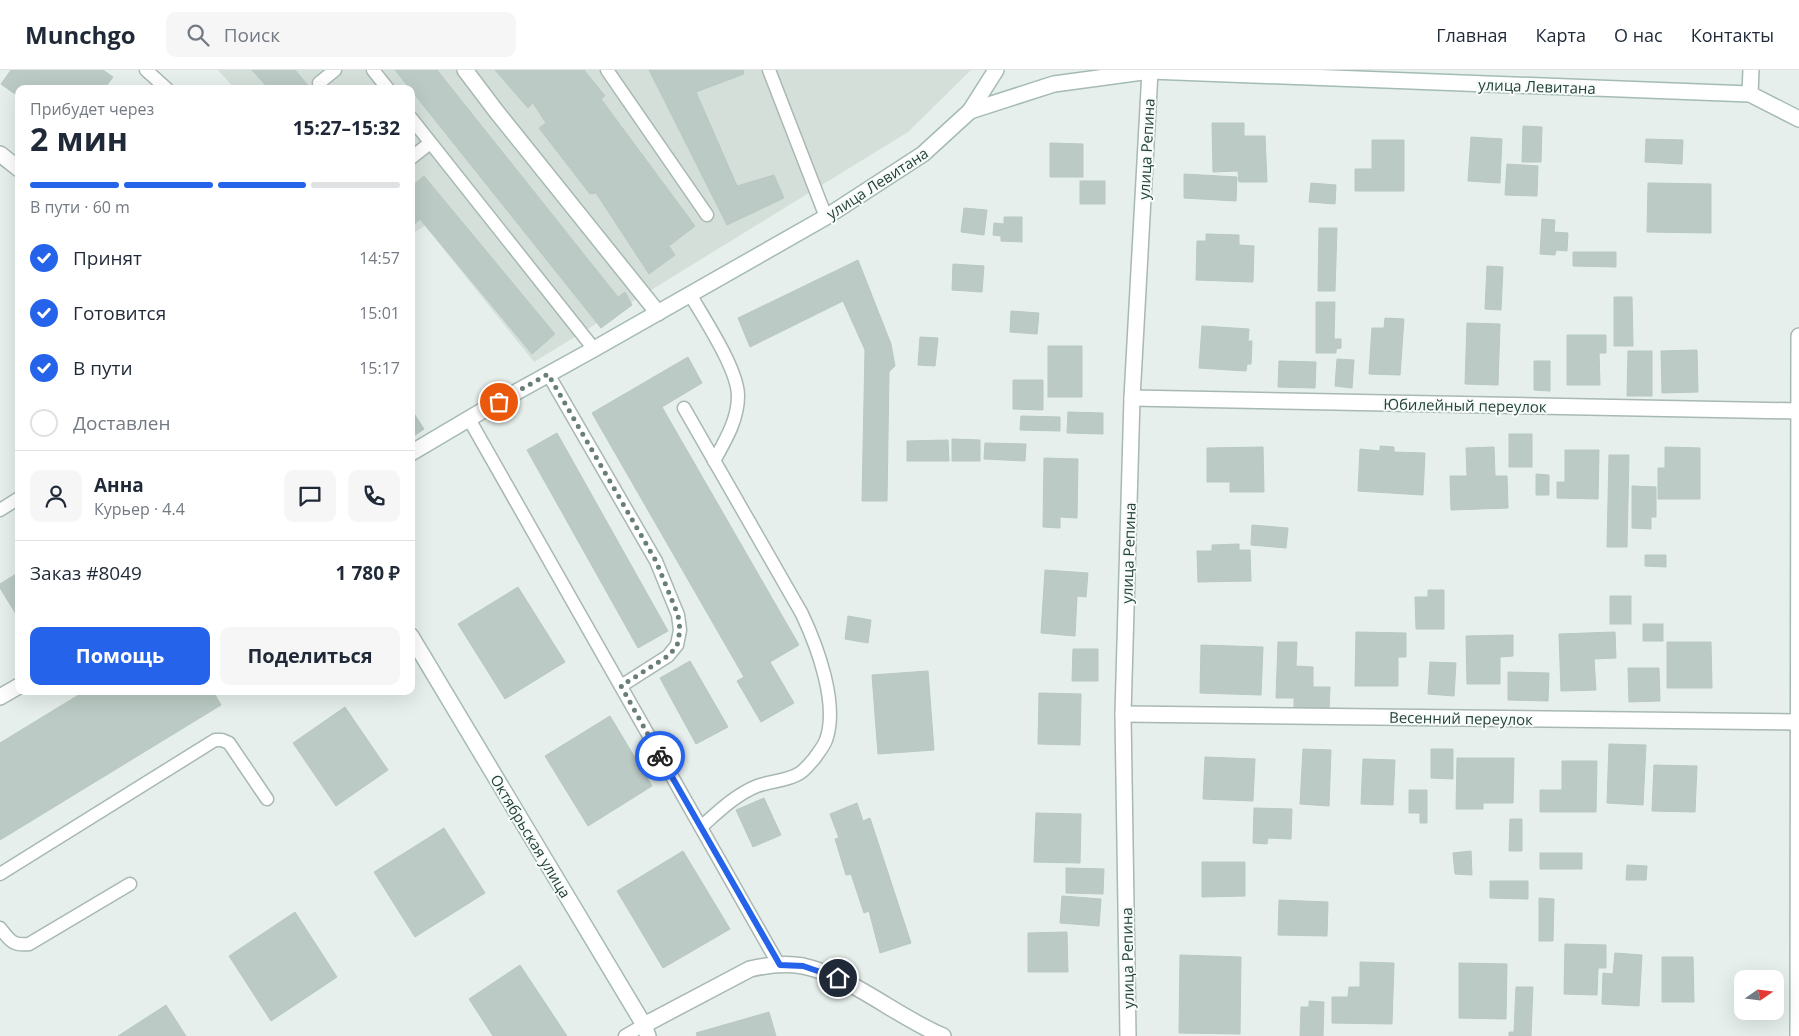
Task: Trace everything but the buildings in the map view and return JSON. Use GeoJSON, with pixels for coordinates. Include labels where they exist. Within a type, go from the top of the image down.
{"type":"FeatureCollection","features":[{"type":"Feature","properties":{"kind":"street"},"geometry":{"type":"LineString","coordinates":[[465,70],[658,313]]}},
{"type":"Feature","properties":{"kind":"street"},"geometry":{"type":"LineString","coordinates":[[970,111],[996,70]]}},
{"type":"Feature","properties":{"kind":"street"},"geometry":{"type":"LineString","coordinates":[[1750,94],[1751,70]]}},
{"type":"Feature","properties":{"kind":"street","name":"улица Левитана"},"geometry":{"type":"LineString","coordinates":[[415,451],[826,217],[923,154],[970,111],[1054,84],[1150,71],[1750,94],[1799,120]]}},
{"type":"Feature","properties":{"kind":"street","name":"улица Репина"},"geometry":{"type":"LineString","coordinates":[[1128,1036],[1123,714],[1132,398],[1150,71]]}},
{"type":"Feature","properties":{"kind":"street"},"geometry":{"type":"LineString","coordinates":[[0,154],[15,166]]}},
{"type":"Feature","properties":{"kind":"street"},"geometry":{"type":"LineString","coordinates":[[1798,1036],[1799,336]]}},
{"type":"Feature","properties":{"kind":"street","name":"Юбилейный переулок"},"geometry":{"type":"LineString","coordinates":[[1132,398],[1798,411]]}},
{"type":"Feature","properties":{"kind":"street","name":"Октябрьская улица"},"geometry":{"type":"LineString","coordinates":[[415,643],[646,1031]]}},
{"type":"Feature","properties":{"kind":"street"},"geometry":{"type":"LineString","coordinates":[[0,697],[15,688]]}},
{"type":"Feature","properties":{"kind":"street","name":"Весенний переулок"},"geometry":{"type":"LineString","coordinates":[[1123,714],[1798,722]]}},
{"type":"Feature","properties":{"kind":"street"},"geometry":{"type":"LineString","coordinates":[[646,1031],[750,969],[767,965],[780,965],[803,966],[838,978],[916,1023],[943,1036]]}},
{"type":"Feature","properties":{"kind":"lane"},"geometry":{"type":"LineString","coordinates":[[146,70],[163,85]]}},
{"type":"Feature","properties":{"kind":"lane"},"geometry":{"type":"LineString","coordinates":[[319,83],[335,70]]}},
{"type":"Feature","properties":{"kind":"lane"},"geometry":{"type":"LineString","coordinates":[[373,70],[385,85]]}},
{"type":"Feature","properties":{"kind":"lane"},"geometry":{"type":"LineString","coordinates":[[607,70],[707,215]]}},
{"type":"Feature","properties":{"kind":"lane"},"geometry":{"type":"LineString","coordinates":[[769,70],[826,217]]}},
{"type":"Feature","properties":{"kind":"lane"},"geometry":{"type":"LineString","coordinates":[[415,123],[594,349]]}},
{"type":"Feature","properties":{"kind":"lane"},"geometry":{"type":"LineString","coordinates":[[415,155],[430,143]]}},
{"type":"Feature","properties":{"kind":"lane"},"geometry":{"type":"LineString","coordinates":[[690,294],[727,360],[735,380],[738,395],[734,423],[714,461]]}},
{"type":"Feature","properties":{"kind":"lane"},"geometry":{"type":"LineString","coordinates":[[548,374],[656,561],[678,615],[680,630],[677,646],[668,656],[621,686]]}},
{"type":"Feature","properties":{"kind":"lane"},"geometry":{"type":"LineString","coordinates":[[684,408],[802,614],[815,642],[821,662],[830,708],[826,740],[806,769],[798,774],[757,786],[745,792],[732,800],[701,827]]}},
{"type":"Feature","properties":{"kind":"lane"},"geometry":{"type":"LineString","coordinates":[[469,419],[780,965]]}},
{"type":"Feature","properties":{"kind":"lane"},"geometry":{"type":"LineString","coordinates":[[0,510],[15,501]]}},
{"type":"Feature","properties":{"kind":"lane"},"geometry":{"type":"LineString","coordinates":[[0,874],[215,740],[229,743],[267,799]]}},
{"type":"Feature","properties":{"kind":"lane"},"geometry":{"type":"LineString","coordinates":[[0,928],[12,942],[19,945],[29,944],[130,884]]}},
{"type":"Feature","properties":{"kind":"lane"},"geometry":{"type":"LineString","coordinates":[[625,1036],[646,1031]]}},
{"type":"Feature","properties":{"kind":"shaded area"},"geometry":{"type":"Polygon","coordinates":[[[218,70],[971,70],[908,132],[534,362],[425,226],[415,232],[415,85],[231,85],[218,70]]]}},
{"type":"Feature","properties":{"kind":"way so far"},"geometry":{"type":"LineString","coordinates":[[499,402],[548,374],[656,561],[678,615],[680,630],[677,646],[668,656],[621,686],[660,756]]}},
{"type":"Feature","properties":{"kind":"route"},"geometry":{"type":"LineString","coordinates":[[660,756],[780,965],[803,966],[838,978]]}}]}
